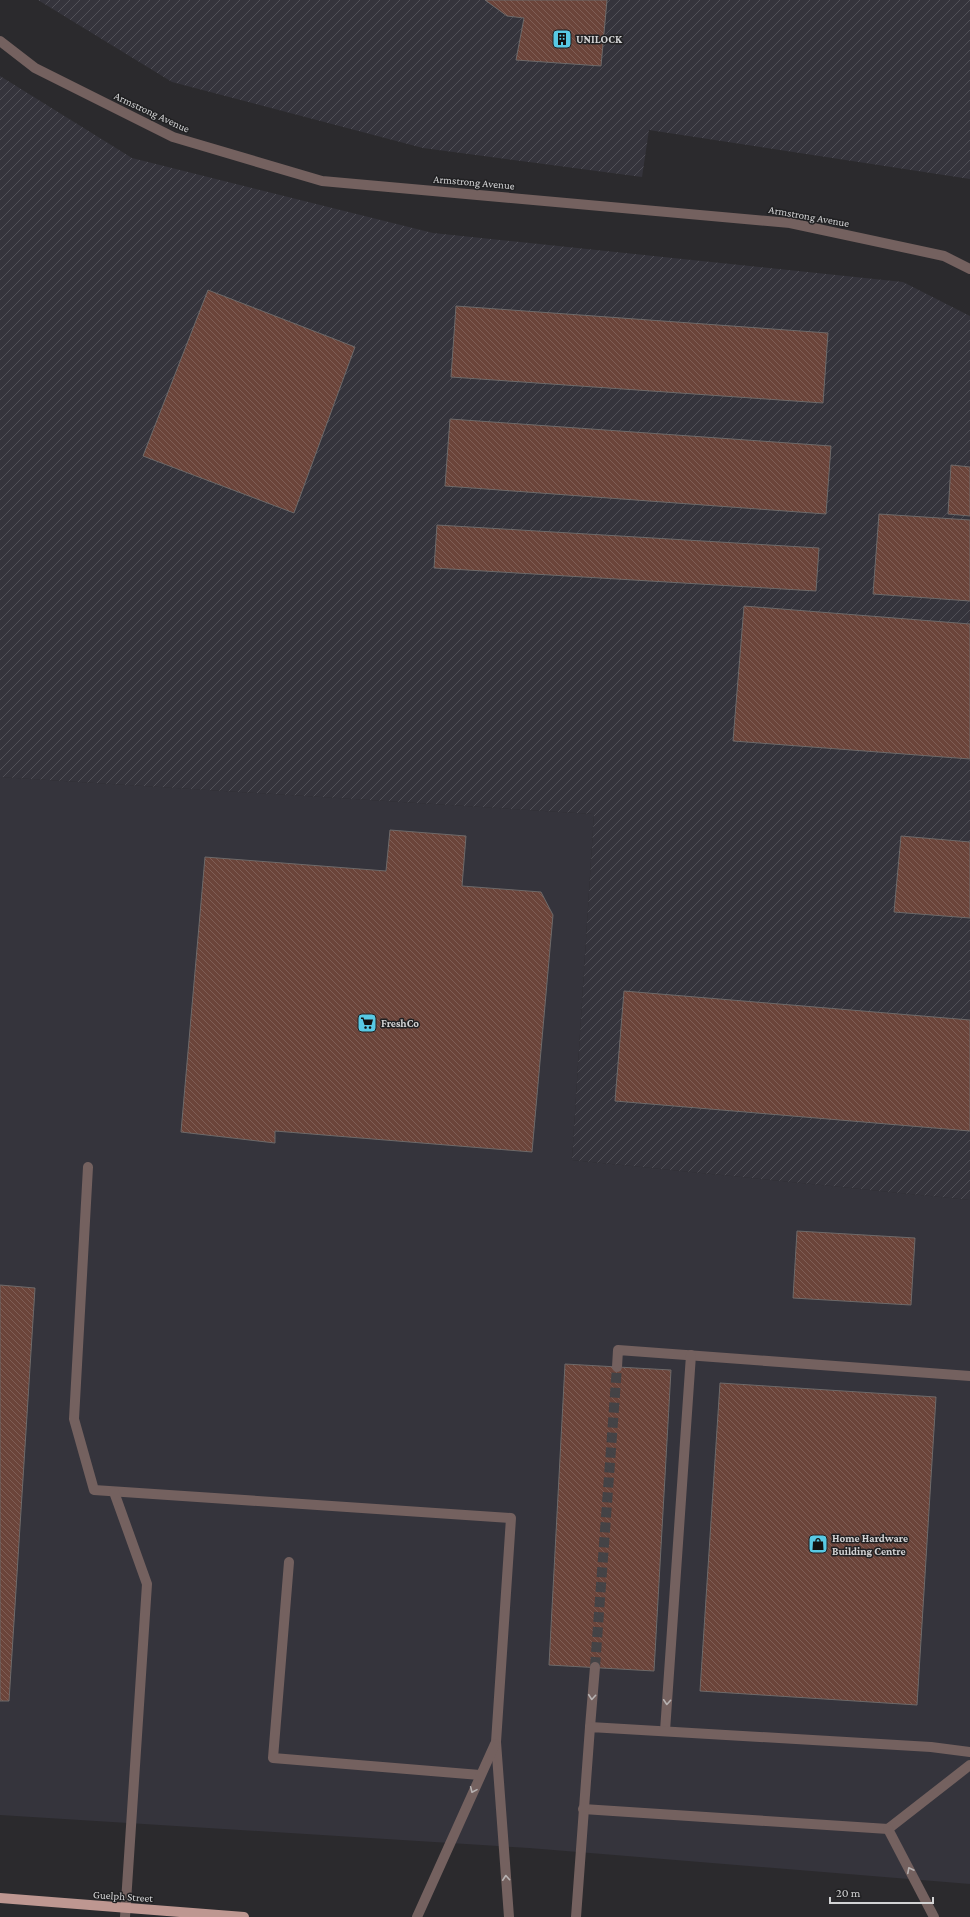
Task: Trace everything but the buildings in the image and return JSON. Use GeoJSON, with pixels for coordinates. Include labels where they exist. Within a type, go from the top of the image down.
{"type":"FeatureCollection","features":[{"type":"Feature","properties":{"kind":"main road","name":"Guelph Street"},"geometry":{"type":"LineString","coordinates":[[0,1898],[125,1913],[244,1917]]}},
{"type":"Feature","properties":{"kind":"street","name":"Armstrong Avenue"},"geometry":{"type":"LineString","coordinates":[[0,42],[35,68],[173,137],[322,181],[790,223],[944,256],[970,269]]}},
{"type":"Feature","properties":{"kind":"street"},"geometry":{"type":"LineString","coordinates":[[88,1167],[74,1418],[94,1490],[511,1518],[496,1742],[509,1917]]}},
{"type":"Feature","properties":{"kind":"street"},"geometry":{"type":"LineString","coordinates":[[617,1367],[618,1350],[970,1376]]}},
{"type":"Feature","properties":{"kind":"street"},"geometry":{"type":"LineString","coordinates":[[665,1731],[690,1355]]}},
{"type":"Feature","properties":{"kind":"street"},"geometry":{"type":"LineString","coordinates":[[114,1492],[147,1584],[125,1913]]}},
{"type":"Feature","properties":{"kind":"street"},"geometry":{"type":"LineString","coordinates":[[289,1562],[274,1758],[480,1775]]}},
{"type":"Feature","properties":{"kind":"street"},"geometry":{"type":"LineString","coordinates":[[576,1917],[582,1809],[595,1667]]}},
{"type":"Feature","properties":{"kind":"street"},"geometry":{"type":"LineString","coordinates":[[590,1727],[931,1747],[970,1752]]}},
{"type":"Feature","properties":{"kind":"street"},"geometry":{"type":"LineString","coordinates":[[417,1917],[496,1742]]}},
{"type":"Feature","properties":{"kind":"street"},"geometry":{"type":"LineString","coordinates":[[582,1809],[888,1829],[970,1765]]}},
{"type":"Feature","properties":{"kind":"street"},"geometry":{"type":"LineString","coordinates":[[888,1829],[934,1917]]}},
{"type":"Feature","properties":{"kind":"shaded area","name":"UNILOCK"},"geometry":{"type":"Polygon","coordinates":[[[38,0],[970,0],[970,179],[649,130],[642,177],[423,148],[172,82],[38,0]]]}},
{"type":"Feature","properties":{"kind":"shaded area"},"geometry":{"type":"Polygon","coordinates":[[[0,76],[132,158],[433,233],[903,282],[970,316],[970,1200],[572,1160],[594,814],[0,777],[0,76]]]}},
{"type":"Feature","properties":{"kind":"shaded area"},"geometry":{"type":"Polygon","coordinates":[[[0,777],[594,814],[572,1160],[970,1200],[970,1884],[529,1848],[0,1815],[0,777]]]}},
{"type":"Feature","properties":{"kind":"tunnel"},"geometry":{"type":"LineString","coordinates":[[595,1667],[617,1367]]}},
{"type":"Feature","properties":{"kind":"place","name":"UNILOCK"},"geometry":{"type":"Point","coordinates":[562,39]}},
{"type":"Feature","properties":{"kind":"place","name":"FreshCo"},"geometry":{"type":"Point","coordinates":[367,1023]}},
{"type":"Feature","properties":{"kind":"place","name":"Home Hardware Building Centre"},"geometry":{"type":"Point","coordinates":[818,1544]}}]}
